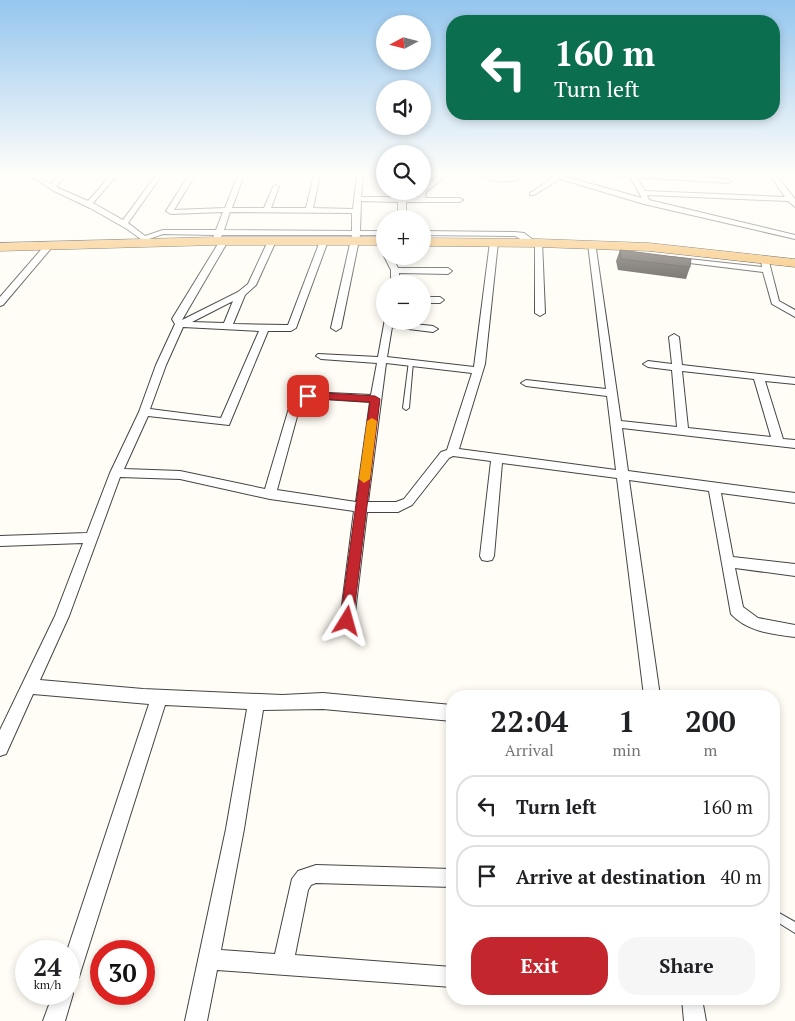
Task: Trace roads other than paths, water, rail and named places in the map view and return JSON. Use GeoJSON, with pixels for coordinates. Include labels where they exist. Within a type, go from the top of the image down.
{"type":"FeatureCollection","features":[{"type":"Feature","properties":{"kind":"highway"},"geometry":{"type":"LineString","coordinates":[[0,246],[49,246],[220,238],[324,241],[356,237],[376,240]]}},
{"type":"Feature","properties":{"kind":"highway"},"geometry":{"type":"LineString","coordinates":[[431,242],[535,242],[649,247],[766,265],[795,263]]}},
{"type":"Feature","properties":{"kind":"street"},"geometry":{"type":"LineString","coordinates":[[180,324],[178,319],[220,238],[223,223]]}},
{"type":"Feature","properties":{"kind":"street"},"geometry":{"type":"LineString","coordinates":[[336,328],[356,237],[356,223]]}},
{"type":"Feature","properties":{"kind":"street"},"geometry":{"type":"LineString","coordinates":[[734,223],[795,237]]}},
{"type":"Feature","properties":{"kind":"street"},"geometry":{"type":"LineString","coordinates":[[124,224],[147,241]]}},
{"type":"Feature","properties":{"kind":"street"},"geometry":{"type":"LineString","coordinates":[[431,233],[515,234],[535,242],[540,313]]}},
{"type":"Feature","properties":{"kind":"street"},"geometry":{"type":"LineString","coordinates":[[220,238],[356,237],[376,234]]}},
{"type":"Feature","properties":{"kind":"street"},"geometry":{"type":"LineString","coordinates":[[0,748],[62,616],[116,474],[180,324],[240,294],[252,285],[272,241]]}},
{"type":"Feature","properties":{"kind":"street"},"geometry":{"type":"LineString","coordinates":[[180,324],[291,328],[324,241]]}},
{"type":"Feature","properties":{"kind":"street"},"geometry":{"type":"LineString","coordinates":[[452,452],[478,371],[494,242]]}},
{"type":"Feature","properties":{"kind":"street"},"geometry":{"type":"LineString","coordinates":[[595,244],[612,393],[651,690]]}},
{"type":"Feature","properties":{"kind":"street"},"geometry":{"type":"LineString","coordinates":[[0,303],[49,246]]}},
{"type":"Feature","properties":{"kind":"street"},"geometry":{"type":"LineString","coordinates":[[392,265],[394,275]]}},
{"type":"Feature","properties":{"kind":"street"},"geometry":{"type":"LineString","coordinates":[[766,265],[775,302],[795,314]]}},
{"type":"Feature","properties":{"kind":"street"},"geometry":{"type":"LineString","coordinates":[[394,270],[448,271]]}},
{"type":"Feature","properties":{"kind":"street"},"geometry":{"type":"LineString","coordinates":[[227,326],[240,294]]}},
{"type":"Feature","properties":{"kind":"street"},"geometry":{"type":"LineString","coordinates":[[431,300],[440,300]]}},
{"type":"Feature","properties":{"kind":"street"},"geometry":{"type":"LineString","coordinates":[[144,412],[225,422],[265,328]]}},
{"type":"Feature","properties":{"kind":"street"},"geometry":{"type":"LineString","coordinates":[[347,621],[375,399],[386,330]]}},
{"type":"Feature","properties":{"kind":"street"},"geometry":{"type":"LineString","coordinates":[[674,337],[684,430]]}},
{"type":"Feature","properties":{"kind":"street"},"geometry":{"type":"LineString","coordinates":[[321,356],[411,362],[478,371]]}},
{"type":"Feature","properties":{"kind":"street"},"geometry":{"type":"LineString","coordinates":[[648,364],[795,380]]}},
{"type":"Feature","properties":{"kind":"street"},"geometry":{"type":"LineString","coordinates":[[758,376],[778,442]]}},
{"type":"Feature","properties":{"kind":"street"},"geometry":{"type":"LineString","coordinates":[[526,383],[612,393]]}},
{"type":"Feature","properties":{"kind":"street"},"geometry":{"type":"LineString","coordinates":[[270,494],[296,400],[308,396],[375,399]]}},
{"type":"Feature","properties":{"kind":"street"},"geometry":{"type":"LineString","coordinates":[[616,424],[684,430],[795,444]]}},
{"type":"Feature","properties":{"kind":"street"},"geometry":{"type":"LineString","coordinates":[[116,474],[180,475],[270,494],[361,507],[403,506],[445,454],[452,452],[795,498]]}},
{"type":"Feature","properties":{"kind":"street"},"geometry":{"type":"LineString","coordinates":[[487,556],[497,458]]}},
{"type":"Feature","properties":{"kind":"street"},"geometry":{"type":"LineString","coordinates":[[714,487],[736,610],[743,619],[758,625],[795,631]]}},
{"type":"Feature","properties":{"kind":"street"},"geometry":{"type":"LineString","coordinates":[[0,540],[92,538]]}},
{"type":"Feature","properties":{"kind":"street"},"geometry":{"type":"LineString","coordinates":[[727,562],[795,570]]}},
{"type":"Feature","properties":{"kind":"street"},"geometry":{"type":"LineString","coordinates":[[30,686],[159,697],[256,702],[323,701],[446,712]]}},
{"type":"Feature","properties":{"kind":"street"},"geometry":{"type":"LineString","coordinates":[[80,943],[159,697]]}},
{"type":"Feature","properties":{"kind":"street"},"geometry":{"type":"LineString","coordinates":[[196,1021],[235,829],[256,702]]}},
{"type":"Feature","properties":{"kind":"street"},"geometry":{"type":"LineString","coordinates":[[283,965],[299,886],[305,878],[316,874],[446,878]]}},
{"type":"Feature","properties":{"kind":"street"},"geometry":{"type":"LineString","coordinates":[[208,959],[446,977]]}},
{"type":"Feature","properties":{"kind":"street"},"geometry":{"type":"LineString","coordinates":[[54,1021],[59,1005]]}},
{"type":"Feature","properties":{"kind":"street"},"geometry":{"type":"LineString","coordinates":[[693,1005],[695,1021]]}},
{"type":"Feature","properties":{"kind":"lane"},"geometry":{"type":"LineString","coordinates":[[406,408],[411,362]]}},
{"type":"Feature","properties":{"kind":"lane"},"geometry":{"type":"LineString","coordinates":[[780,919],[795,928]]}}]}
